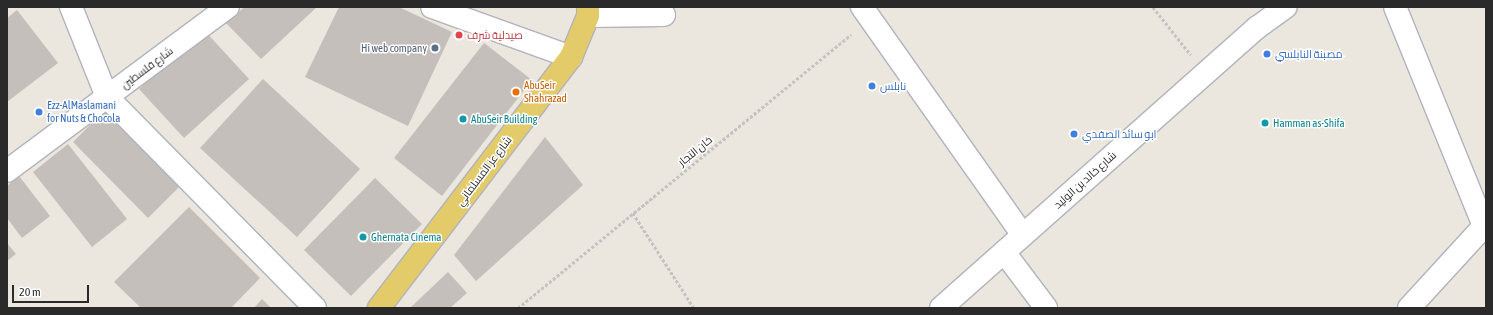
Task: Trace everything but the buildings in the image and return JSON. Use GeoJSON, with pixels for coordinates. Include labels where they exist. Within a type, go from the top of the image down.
{"type":"FeatureCollection","features":[{"type":"Feature","properties":{"kind":"main road","name":"شارع عز المسلماني"},"geometry":{"type":"LineString","coordinates":[[380,308],[570,57],[588,12]]}},
{"type":"Feature","properties":{"kind":"street"},"geometry":{"type":"LineString","coordinates":[[71,7],[107,97],[315,308]]}},
{"type":"Feature","properties":{"kind":"street","name":"شارع فلسطين"},"geometry":{"type":"LineString","coordinates":[[7,171],[228,7]]}},
{"type":"Feature","properties":{"kind":"street"},"geometry":{"type":"LineString","coordinates":[[432,7],[570,57]]}},
{"type":"Feature","properties":{"kind":"street","name":"شارع خالد بن الوليد"},"geometry":{"type":"LineString","coordinates":[[941,308],[1258,27],[1286,7]]}},
{"type":"Feature","properties":{"kind":"street"},"geometry":{"type":"LineString","coordinates":[[1395,7],[1485,227],[1408,308]]}},
{"type":"Feature","properties":{"kind":"street"},"geometry":{"type":"LineString","coordinates":[[588,12],[664,15]]}},
{"type":"Feature","properties":{"kind":"street"},"geometry":{"type":"LineString","coordinates":[[866,12],[1023,235]]}},
{"type":"Feature","properties":{"kind":"street"},"geometry":{"type":"LineString","coordinates":[[1004,252],[1046,308]]}},
{"type":"Feature","properties":{"kind":"path"},"geometry":{"type":"LineString","coordinates":[[1153,7],[1205,74]]}},
{"type":"Feature","properties":{"kind":"path","name":"خان التجار"},"geometry":{"type":"LineString","coordinates":[[518,308],[633,213],[866,12]]}},
{"type":"Feature","properties":{"kind":"path"},"geometry":{"type":"LineString","coordinates":[[633,213],[694,308]]}},
{"type":"Feature","properties":{"kind":"place","name":"صيدلية شرف"},"geometry":{"type":"Point","coordinates":[459,35]}},
{"type":"Feature","properties":{"kind":"place","name":"Hi web company"},"geometry":{"type":"Point","coordinates":[435,48]}},
{"type":"Feature","properties":{"kind":"place","name":"مصبنة النابلسي"},"geometry":{"type":"Point","coordinates":[1267,54]}},
{"type":"Feature","properties":{"kind":"place","name":"نابلس"},"geometry":{"type":"Point","coordinates":[872,86]}},
{"type":"Feature","properties":{"kind":"place","name":"AbuSeir Shahrazad"},"geometry":{"type":"Point","coordinates":[516,92]}},
{"type":"Feature","properties":{"kind":"place","name":"Ezz-AlMaslamani for Nuts & Chocola"},"geometry":{"type":"Point","coordinates":[39,112]}},
{"type":"Feature","properties":{"kind":"place","name":"AbuSeir Building"},"geometry":{"type":"Point","coordinates":[463,119]}},
{"type":"Feature","properties":{"kind":"place","name":"Hamman as-Shifa"},"geometry":{"type":"Point","coordinates":[1265,123]}},
{"type":"Feature","properties":{"kind":"place","name":"ابو سائد الصفدي"},"geometry":{"type":"Point","coordinates":[1074,134]}},
{"type":"Feature","properties":{"kind":"place","name":"Ghernata Cinema"},"geometry":{"type":"Point","coordinates":[363,237]}}]}
